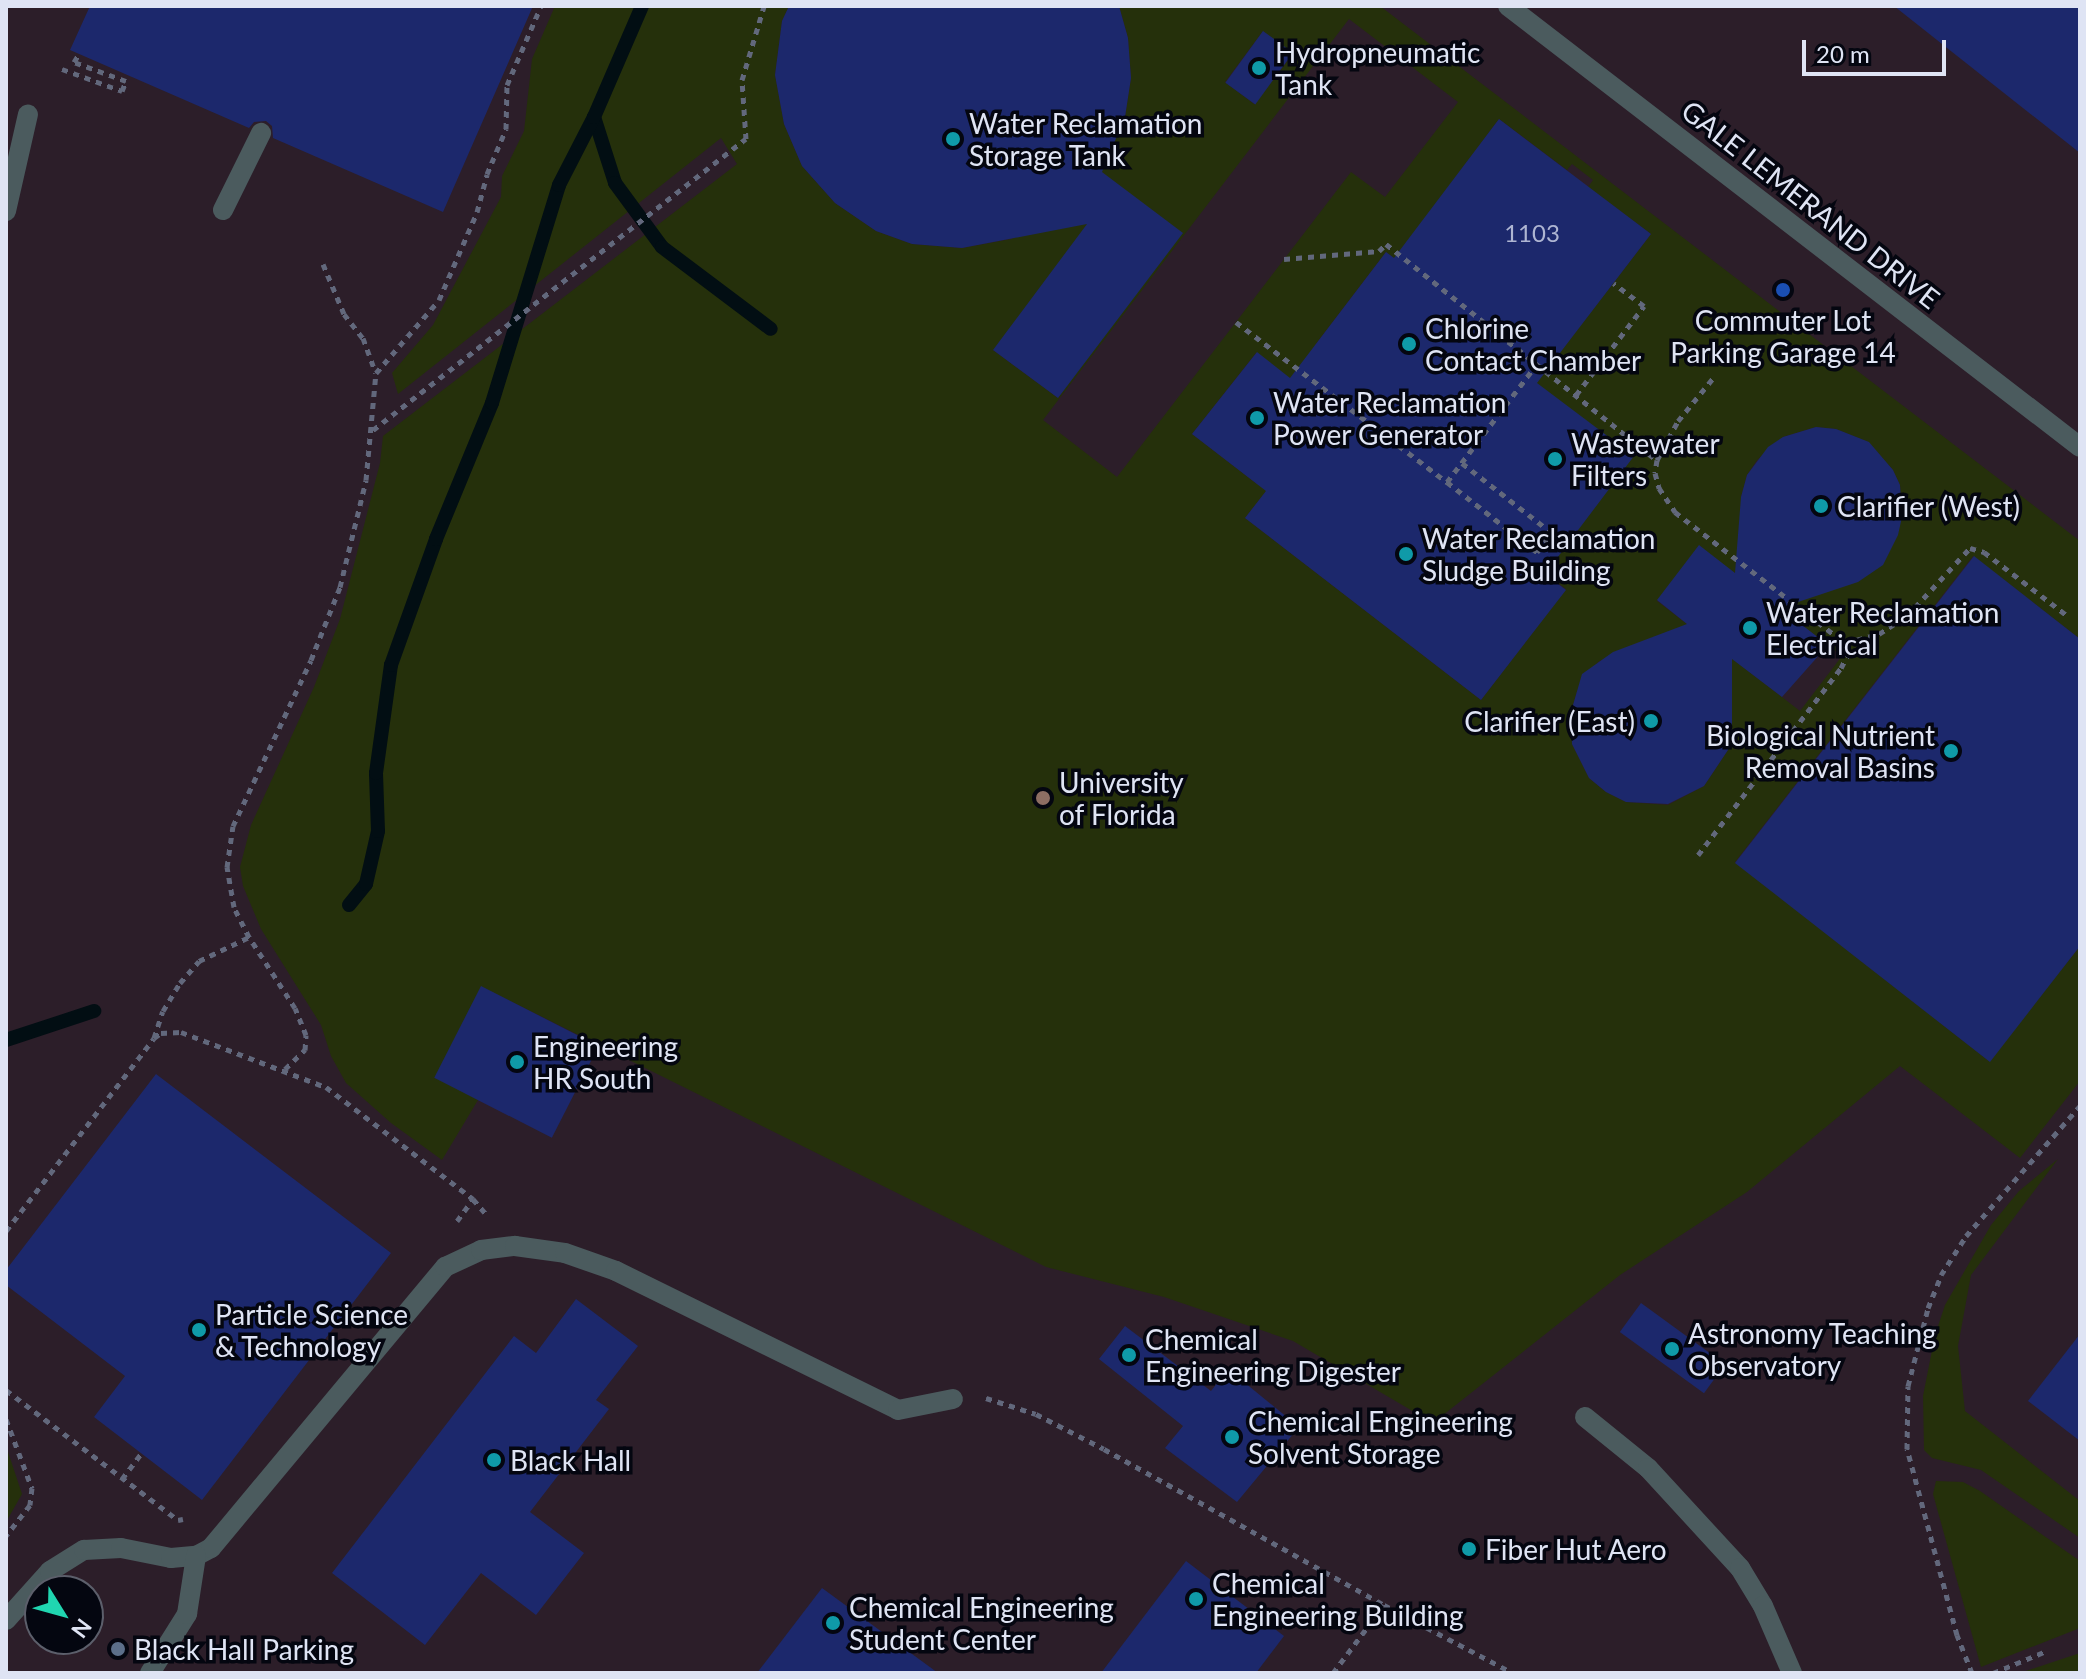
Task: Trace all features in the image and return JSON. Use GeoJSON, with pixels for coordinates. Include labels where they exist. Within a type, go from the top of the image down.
{"type":"FeatureCollection","features":[{"type":"Feature","properties":{"kind":"street","name":"GALE LEMERAND DRIVE"},"geometry":{"type":"LineString","coordinates":[[1508,6],[2080,447]]}},
{"type":"Feature","properties":{"kind":"street"},"geometry":{"type":"LineString","coordinates":[[6,211],[28,114]]}},
{"type":"Feature","properties":{"kind":"street"},"geometry":{"type":"LineString","coordinates":[[223,210],[261,133]]}},
{"type":"Feature","properties":{"kind":"street"},"geometry":{"type":"LineString","coordinates":[[6,1620],[50,1571],[84,1550],[121,1548],[171,1558],[196,1556],[218,1542],[445,1267],[481,1250],[515,1246],[565,1253],[616,1271],[898,1410],[953,1399]]}},
{"type":"Feature","properties":{"kind":"street"},"geometry":{"type":"LineString","coordinates":[[1585,1417],[1648,1468],[1740,1568],[1763,1606],[1792,1673]]}},
{"type":"Feature","properties":{"kind":"street"},"geometry":{"type":"LineString","coordinates":[[150,1673],[187,1614],[196,1556]]}},
{"type":"Feature","properties":{"kind":"path"},"geometry":{"type":"LineString","coordinates":[[376,373],[439,300],[477,212],[487,174],[506,129],[507,85],[541,6]]}},
{"type":"Feature","properties":{"kind":"path"},"geometry":{"type":"LineString","coordinates":[[372,430],[746,139],[742,80],[764,6]]}},
{"type":"Feature","properties":{"kind":"path"},"geometry":{"type":"LineString","coordinates":[[62,69],[122,91],[126,81],[74,62],[79,54]]}},
{"type":"Feature","properties":{"kind":"path"},"geometry":{"type":"LineString","coordinates":[[1284,259],[1379,251],[1386,244],[1657,460]]}},
{"type":"Feature","properties":{"kind":"path"},"geometry":{"type":"LineString","coordinates":[[285,1069],[305,1050],[306,1035],[283,986],[249,937],[227,885],[233,826],[311,660],[340,587],[359,517],[372,430],[376,373],[363,338],[344,314],[323,264]]}},
{"type":"Feature","properties":{"kind":"path"},"geometry":{"type":"LineString","coordinates":[[1576,395],[1644,306],[1614,283]]}},
{"type":"Feature","properties":{"kind":"path"},"geometry":{"type":"LineString","coordinates":[[1236,322],[1537,552],[1552,533],[1462,463]]}},
{"type":"Feature","properties":{"kind":"path"},"geometry":{"type":"LineString","coordinates":[[1447,482],[1537,364]]}},
{"type":"Feature","properties":{"kind":"path"},"geometry":{"type":"LineString","coordinates":[[1698,855],[1847,656],[1845,643],[1675,512],[1659,488],[1655,473],[1657,460],[1678,421],[1714,377]]}},
{"type":"Feature","properties":{"kind":"path"},"geometry":{"type":"LineString","coordinates":[[1845,643],[1879,634],[1907,616],[1970,548],[1984,552],[2069,617]]}},
{"type":"Feature","properties":{"kind":"path"},"geometry":{"type":"LineString","coordinates":[[154,1038],[163,1011],[199,961],[249,937]]}},
{"type":"Feature","properties":{"kind":"path"},"geometry":{"type":"LineString","coordinates":[[6,1231],[154,1038],[161,1033],[181,1032],[326,1087],[473,1199],[515,1246]]}},
{"type":"Feature","properties":{"kind":"path"},"geometry":{"type":"LineString","coordinates":[[1972,1673],[1957,1635],[1907,1449],[1908,1386],[1924,1320],[1941,1275],[1966,1236],[2080,1106]]}},
{"type":"Feature","properties":{"kind":"path"},"geometry":{"type":"LineString","coordinates":[[450,1231],[473,1199]]}},
{"type":"Feature","properties":{"kind":"path"},"geometry":{"type":"LineString","coordinates":[[6,1390],[178,1520],[191,1517]]}},
{"type":"Feature","properties":{"kind":"path"},"geometry":{"type":"LineString","coordinates":[[953,1399],[975,1394],[1036,1414],[1513,1673]]}},
{"type":"Feature","properties":{"kind":"path"},"geometry":{"type":"LineString","coordinates":[[6,1419],[32,1488],[30,1505],[6,1536]]}},
{"type":"Feature","properties":{"kind":"path"},"geometry":{"type":"LineString","coordinates":[[122,1479],[141,1454]]}},
{"type":"Feature","properties":{"kind":"path"},"geometry":{"type":"LineString","coordinates":[[1333,1673],[1384,1605]]}},
{"type":"Feature","properties":{"kind":"path"},"geometry":{"type":"LineString","coordinates":[[1993,1673],[2044,1652]]}},
{"type":"Feature","properties":{"kind":"shaded area","name":"University of Florida"},"geometry":{"type":"Polygon","coordinates":[[[6,6],[2080,6],[2080,1673],[6,1673],[6,6]]]}},
{"type":"Feature","properties":{"kind":"green space"},"geometry":{"type":"Polygon","coordinates":[[[555,6],[789,6],[782,21],[775,75],[784,124],[802,166],[835,203],[876,231],[912,244],[962,248],[1011,239],[1051,219],[1125,117],[1131,78],[1128,38],[1119,6],[1380,6],[2080,541],[2080,639],[1973,556],[1735,862],[1989,1061],[2080,946],[2080,1081],[2020,1158],[1900,1066],[1747,1192],[1620,1275],[1433,1423],[1293,1341],[1164,1297],[1046,1267],[482,987],[478,1100],[442,1160],[391,1123],[346,1083],[331,1056],[321,1025],[261,929],[243,886],[240,867],[251,825],[314,687],[340,619],[380,463],[383,436],[737,164],[721,138],[398,394],[392,373],[433,325],[501,197],[502,176],[524,131],[532,59],[555,6]],[[1349,19],[1043,420],[1117,477],[1351,172],[1385,197],[1458,102],[1349,19]],[[1263,31],[1225,82],[1254,104],[1293,54],[1263,31]],[[1499,119],[1414,233],[1564,347],[1651,234],[1588,187],[1593,180],[1572,164],[1567,170],[1499,119]],[[1182,233],[993,350],[1058,398],[1182,233]],[[1386,252],[1315,345],[1431,436],[1504,342],[1386,252]],[[1256,353],[1192,434],[1257,484],[1321,403],[1256,353]],[[1331,408],[1245,518],[1481,700],[1566,589],[1331,408]],[[1816,427],[1783,437],[1757,460],[1747,475],[1741,497],[1742,529],[1888,555],[1902,517],[1900,485],[1893,470],[1868,442],[1836,429],[1816,427]],[[1699,546],[1657,601],[1800,711],[1842,656],[1699,546]],[[1629,646],[1598,662],[1577,691],[1571,712],[1572,744],[1589,778],[1606,792],[1626,802],[1668,805],[1704,786],[1728,750],[1629,646]]]}},
{"type":"Feature","properties":{"kind":"green space"},"geometry":{"type":"Polygon","coordinates":[[[2058,1159],[1971,1275],[1958,1346],[1965,1411],[2080,1501],[2080,1538],[1981,1470],[1932,1458],[1924,1450],[1923,1396],[1935,1335],[1945,1305],[1991,1225],[2019,1191],[2058,1159]]]}},
{"type":"Feature","properties":{"kind":"green space"},"geometry":{"type":"Polygon","coordinates":[[[6,1446],[22,1494],[6,1522],[6,1446]]]}},
{"type":"Feature","properties":{"kind":"green space"},"geometry":{"type":"Polygon","coordinates":[[[1936,1481],[1963,1482],[1980,1491],[2080,1561],[2080,1628],[1981,1667],[1933,1494],[1936,1481]]]}},
{"type":"Feature","properties":{"kind":"green space"},"geometry":{"type":"Polygon","coordinates":[[[2080,1653],[2080,1673],[2020,1673],[2080,1653]]]}},
{"type":"Feature","properties":{"kind":"building"},"geometry":{"type":"Polygon","coordinates":[[[90,6],[533,6],[443,212],[273,138],[272,126],[266,121],[254,122],[249,128],[70,50],[90,6]]]}},
{"type":"Feature","properties":{"kind":"building","name":"Water Reclamation Storage Tank"},"geometry":{"type":"Polygon","coordinates":[[[789,6],[1119,6],[1128,38],[1131,78],[1125,117],[1102,172],[1183,233],[1058,398],[993,350],[1087,224],[962,248],[912,244],[876,231],[835,203],[802,166],[784,124],[775,75],[782,21],[789,6]]]}},
{"type":"Feature","properties":{"kind":"building"},"geometry":{"type":"Polygon","coordinates":[[[1894,6],[2080,6],[2080,153],[1894,6]]]}},
{"type":"Feature","properties":{"kind":"building","name":"Hydropneumatic Tank"},"geometry":{"type":"Polygon","coordinates":[[[1263,31],[1293,53],[1255,105],[1225,83],[1263,31]]]}},
{"type":"Feature","properties":{"kind":"building"},"geometry":{"type":"Polygon","coordinates":[[[1499,119],[1651,234],[1537,383],[1634,456],[1545,574],[1566,590],[1481,700],[1245,518],[1266,491],[1192,434],[1257,352],[1290,378],[1386,252],[1394,258],[1499,119]]]}},
{"type":"Feature","properties":{"kind":"building"},"geometry":{"type":"Polygon","coordinates":[[[1816,427],[1836,429],[1869,442],[1893,470],[1900,485],[1902,517],[1898,535],[1883,565],[1858,582],[1780,608],[1828,645],[1782,697],[1732,659],[1732,732],[1728,750],[1704,786],[1668,804],[1626,802],[1606,792],[1589,778],[1572,744],[1571,712],[1582,674],[1613,652],[1687,624],[1657,600],[1699,545],[1735,573],[1741,497],[1747,475],[1768,447],[1783,437],[1816,427]]]}},
{"type":"Feature","properties":{"kind":"building","name":"Biological Nutrient Removal Basins"},"geometry":{"type":"Polygon","coordinates":[[[1974,556],[2080,639],[2080,946],[1990,1062],[1735,863],[1974,556]]]}},
{"type":"Feature","properties":{"kind":"building","name":"Engineering HR South"},"geometry":{"type":"Polygon","coordinates":[[[481,986],[599,1046],[552,1138],[434,1078],[481,986]]]}},
{"type":"Feature","properties":{"kind":"building","name":"Particle Science & Technology"},"geometry":{"type":"Polygon","coordinates":[[[156,1074],[391,1253],[202,1500],[94,1417],[125,1376],[6,1285],[6,1270],[156,1074]]]}},
{"type":"Feature","properties":{"kind":"building","name":"Black Hall"},"geometry":{"type":"Polygon","coordinates":[[[576,1299],[638,1346],[596,1400],[609,1409],[530,1512],[584,1553],[536,1615],[481,1573],[425,1645],[332,1573],[514,1336],[536,1353],[576,1299]]]}},
{"type":"Feature","properties":{"kind":"building","name":"Astronomy Teaching Observatory"},"geometry":{"type":"Polygon","coordinates":[[[1641,1303],[1725,1364],[1704,1393],[1620,1332],[1641,1303]]]}},
{"type":"Feature","properties":{"kind":"building","name":"Chemical Engineering Solvent Storage"},"geometry":{"type":"Polygon","coordinates":[[[1125,1326],[1211,1391],[1228,1369],[1299,1427],[1237,1502],[1165,1448],[1183,1426],[1099,1359],[1125,1326]]]}},
{"type":"Feature","properties":{"kind":"building"},"geometry":{"type":"Polygon","coordinates":[[[2080,1334],[2080,1441],[2028,1401],[2080,1334]]]}},
{"type":"Feature","properties":{"kind":"building","name":"Chemical Engineering Building"},"geometry":{"type":"Polygon","coordinates":[[[1186,1561],[1284,1636],[1256,1673],[1101,1673],[1186,1561]]]}},
{"type":"Feature","properties":{"kind":"building","name":"Chemical Engineering Student Center"},"geometry":{"type":"Polygon","coordinates":[[[822,1588],[938,1673],[757,1673],[822,1588]]]}},
{"type":"Feature","properties":{"kind":"waterway"},"geometry":{"type":"LineString","coordinates":[[349,905],[366,884],[378,831],[376,773],[391,665],[436,539],[492,403],[559,185],[594,117],[642,6]]}},
{"type":"Feature","properties":{"kind":"waterway"},"geometry":{"type":"LineString","coordinates":[[594,117],[615,183],[662,247],[771,329]]}},
{"type":"Feature","properties":{"kind":"waterway"},"geometry":{"type":"LineString","coordinates":[[6,1040],[94,1011]]}},
{"type":"Feature","properties":{"kind":"place","name":"Hydropneumatic Tank"},"geometry":{"type":"Point","coordinates":[1259,68]}},
{"type":"Feature","properties":{"kind":"place","name":"Water Reclamation Storage Tank"},"geometry":{"type":"Point","coordinates":[953,139]}},
{"type":"Feature","properties":{"kind":"place","name":"Commuter Lot Parking Garage 14"},"geometry":{"type":"Point","coordinates":[1783,290]}},
{"type":"Feature","properties":{"kind":"place","name":"Chlorine Contact Chamber"},"geometry":{"type":"Point","coordinates":[1409,344]}},
{"type":"Feature","properties":{"kind":"place","name":"Water Reclamation Power Generator"},"geometry":{"type":"Point","coordinates":[1257,418]}},
{"type":"Feature","properties":{"kind":"place","name":"Wastewater Filters"},"geometry":{"type":"Point","coordinates":[1555,459]}},
{"type":"Feature","properties":{"kind":"place","name":"Clarifier (West)"},"geometry":{"type":"Point","coordinates":[1821,506]}},
{"type":"Feature","properties":{"kind":"place","name":"Water Reclamation Sludge Building"},"geometry":{"type":"Point","coordinates":[1406,554]}},
{"type":"Feature","properties":{"kind":"place","name":"Water Reclamation Electrical"},"geometry":{"type":"Point","coordinates":[1750,628]}},
{"type":"Feature","properties":{"kind":"place","name":"Clarifier (East)"},"geometry":{"type":"Point","coordinates":[1651,721]}},
{"type":"Feature","properties":{"kind":"place","name":"Biological Nutrient Removal Basins"},"geometry":{"type":"Point","coordinates":[1951,751]}},
{"type":"Feature","properties":{"kind":"place","name":"University of Florida"},"geometry":{"type":"Point","coordinates":[1043,798]}},
{"type":"Feature","properties":{"kind":"place","name":"Engineering HR South"},"geometry":{"type":"Point","coordinates":[517,1062]}},
{"type":"Feature","properties":{"kind":"place","name":"Particle Science & Technology"},"geometry":{"type":"Point","coordinates":[199,1330]}},
{"type":"Feature","properties":{"kind":"place","name":"Astronomy Teaching Observatory"},"geometry":{"type":"Point","coordinates":[1672,1349]}},
{"type":"Feature","properties":{"kind":"place","name":"Chemical Engineering Digester"},"geometry":{"type":"Point","coordinates":[1129,1355]}},
{"type":"Feature","properties":{"kind":"place","name":"Chemical Engineering Solvent Storage"},"geometry":{"type":"Point","coordinates":[1232,1437]}},
{"type":"Feature","properties":{"kind":"place","name":"Black Hall"},"geometry":{"type":"Point","coordinates":[494,1460]}},
{"type":"Feature","properties":{"kind":"place","name":"Fiber Hut Aero"},"geometry":{"type":"Point","coordinates":[1469,1549]}},
{"type":"Feature","properties":{"kind":"place","name":"Chemical Engineering Building"},"geometry":{"type":"Point","coordinates":[1196,1599]}},
{"type":"Feature","properties":{"kind":"place","name":"Chemical Engineering Student Center"},"geometry":{"type":"Point","coordinates":[833,1623]}},
{"type":"Feature","properties":{"kind":"place","name":"Black Hall Parking"},"geometry":{"type":"Point","coordinates":[118,1649]}}]}
